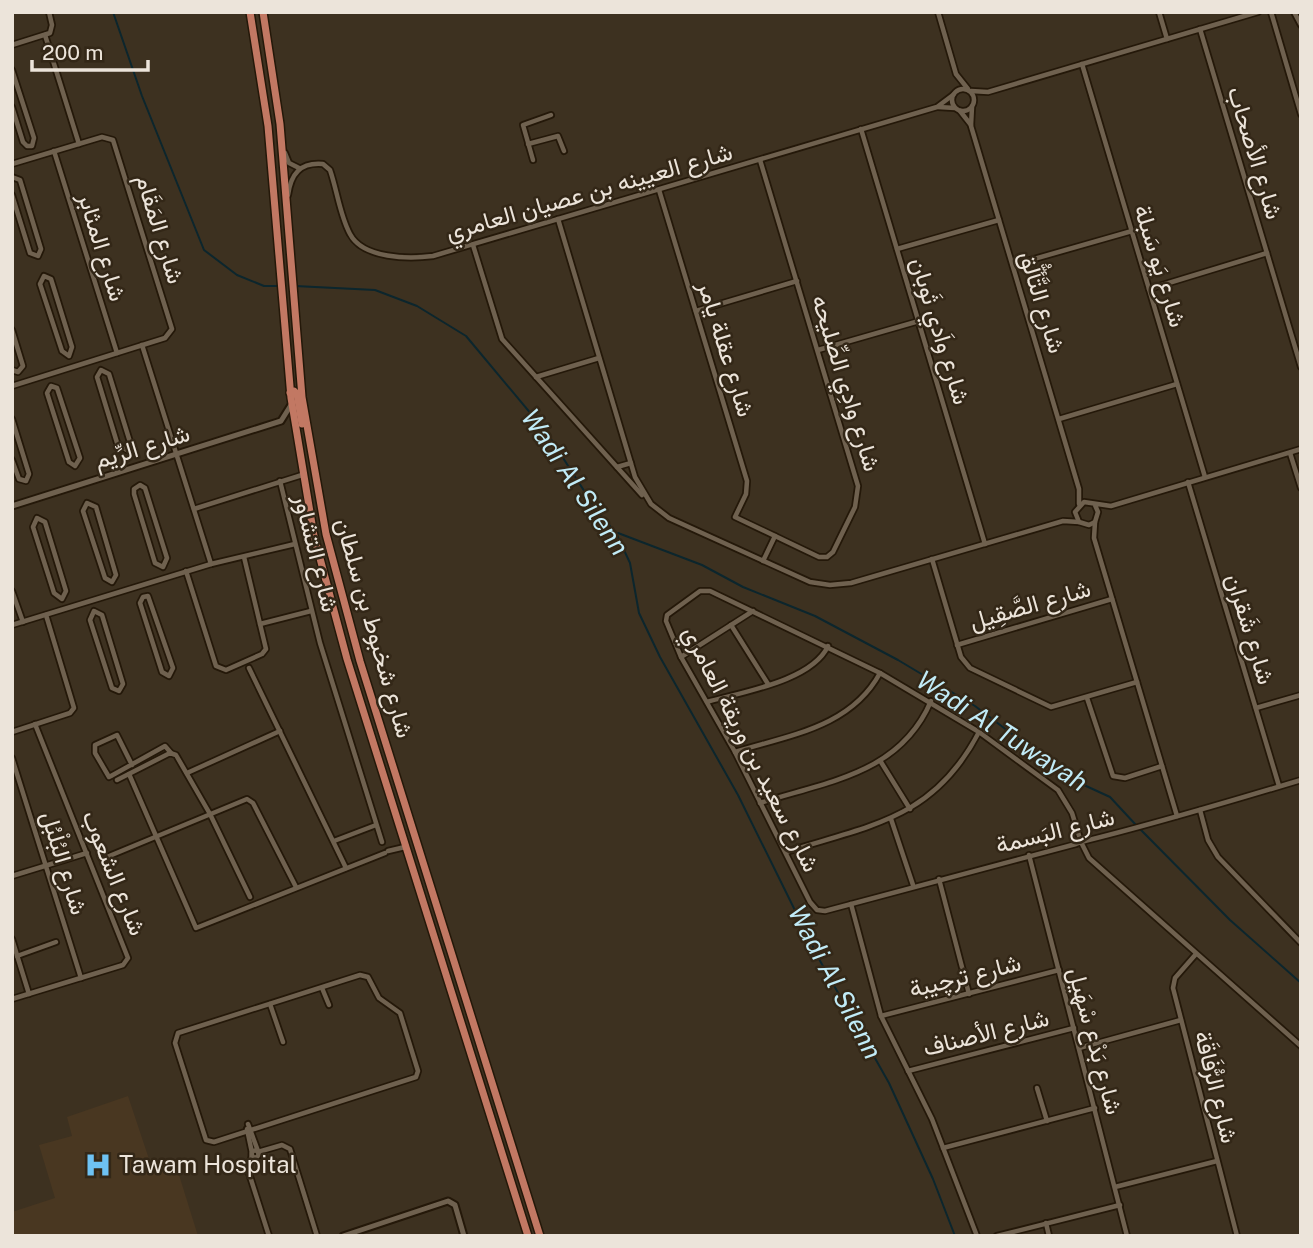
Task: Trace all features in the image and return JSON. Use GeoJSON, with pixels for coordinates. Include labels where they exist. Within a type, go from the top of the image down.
{"type":"FeatureCollection","features":[{"type":"Feature","properties":{"kind":"main road","name":"شارع شخبوط بن سلطان"},"geometry":{"type":"LineString","coordinates":[[250,12],[268,126],[290,396],[302,475],[330,602],[526,1233]]}},
{"type":"Feature","properties":{"kind":"main road","name":"شارع شخبوط بن سلطان"},"geometry":{"type":"LineString","coordinates":[[263,12],[282,143],[294,315],[308,437],[326,534],[346,615],[540,1236]]}},
{"type":"Feature","properties":{"kind":"main road"},"geometry":{"type":"LineString","coordinates":[[290,396],[296,392],[301,420],[308,437]]}},
{"type":"Feature","properties":{"kind":"street"},"geometry":{"type":"LineString","coordinates":[[12,36],[13,44],[45,35],[52,29],[49,12]]}},
{"type":"Feature","properties":{"kind":"street"},"geometry":{"type":"LineString","coordinates":[[938,12],[956,74],[954,93],[958,109],[973,106],[988,92]]}},
{"type":"Feature","properties":{"kind":"street"},"geometry":{"type":"LineString","coordinates":[[1159,12],[1167,39]]}},
{"type":"Feature","properties":{"kind":"street"},"geometry":{"type":"LineString","coordinates":[[954,93],[970,90],[988,92],[1258,12]]}},
{"type":"Feature","properties":{"kind":"street"},"geometry":{"type":"LineString","coordinates":[[1270,12],[1301,114]]}},
{"type":"Feature","properties":{"kind":"street"},"geometry":{"type":"LineString","coordinates":[[1294,12],[1301,25]]}},
{"type":"Feature","properties":{"kind":"street","name":"شارع الأصحاب"},"geometry":{"type":"LineString","coordinates":[[1200,29],[1301,367]]}},
{"type":"Feature","properties":{"kind":"street"},"geometry":{"type":"LineString","coordinates":[[45,35],[79,144]]}},
{"type":"Feature","properties":{"kind":"street","name":"شارع يَو سَبلة"},"geometry":{"type":"LineString","coordinates":[[1082,64],[1205,477]]}},
{"type":"Feature","properties":{"kind":"street"},"geometry":{"type":"LineString","coordinates":[[12,70],[34,140],[31,147]]}},
{"type":"Feature","properties":{"kind":"street"},"geometry":{"type":"LineString","coordinates":[[956,74],[970,90]]}},
{"type":"Feature","properties":{"kind":"street","name":"شارع التَّألُّق"},"geometry":{"type":"LineString","coordinates":[[970,90],[973,106],[971,126]]}},
{"type":"Feature","properties":{"kind":"street","name":"شارع العيينه بن عصيان العامري"},"geometry":{"type":"LineString","coordinates":[[937,107],[954,93]]}},
{"type":"Feature","properties":{"kind":"street"},"geometry":{"type":"LineString","coordinates":[[12,107],[23,142],[31,147],[35,157]]}},
{"type":"Feature","properties":{"kind":"street","name":"شارع العيينه بن عصيان العامري"},"geometry":{"type":"LineString","coordinates":[[300,168],[320,163],[329,168],[349,233],[362,246],[388,255],[414,258],[473,245],[937,107],[958,109]]}},
{"type":"Feature","properties":{"kind":"street","name":"شارع التَّألُّق"},"geometry":{"type":"LineString","coordinates":[[958,109],[971,126],[1059,419],[1079,489],[1080,523]]}},
{"type":"Feature","properties":{"kind":"street"},"geometry":{"type":"LineString","coordinates":[[15,116],[26,112]]}},
{"type":"Feature","properties":{"kind":"street"},"geometry":{"type":"LineString","coordinates":[[533,160],[524,123],[551,115]]}},
{"type":"Feature","properties":{"kind":"street","name":"شارع واَدي ثَوبان"},"geometry":{"type":"LineString","coordinates":[[861,129],[985,544]]}},
{"type":"Feature","properties":{"kind":"street","name":"شارع المَقَام"},"geometry":{"type":"LineString","coordinates":[[12,164],[106,136],[115,144],[172,327],[167,337],[12,386]]}},
{"type":"Feature","properties":{"kind":"street"},"geometry":{"type":"LineString","coordinates":[[528,144],[557,136],[564,151]]}},
{"type":"Feature","properties":{"kind":"street"},"geometry":{"type":"LineString","coordinates":[[282,143],[289,163],[300,168],[291,177],[287,203]]}},
{"type":"Feature","properties":{"kind":"street","name":"شارع المثابر"},"geometry":{"type":"LineString","coordinates":[[54,151],[117,353]]}},
{"type":"Feature","properties":{"kind":"street","name":"شارع وادِي الصِّليحه"},"geometry":{"type":"LineString","coordinates":[[735,517],[819,557],[827,557],[833,552],[858,496],[857,480],[760,160]]}},
{"type":"Feature","properties":{"kind":"street"},"geometry":{"type":"LineString","coordinates":[[12,176],[19,178],[29,208],[42,251],[37,257],[30,253],[12,195]]}},
{"type":"Feature","properties":{"kind":"street","name":"شارع عقلة يامر"},"geometry":{"type":"LineString","coordinates":[[659,190],[747,481],[746,494],[735,517]]}},
{"type":"Feature","properties":{"kind":"street"},"geometry":{"type":"LineString","coordinates":[[17,211],[29,208]]}},
{"type":"Feature","properties":{"kind":"street"},"geometry":{"type":"LineString","coordinates":[[558,219],[631,463],[648,500]]}},
{"type":"Feature","properties":{"kind":"street"},"geometry":{"type":"LineString","coordinates":[[897,249],[999,220]]}},
{"type":"Feature","properties":{"kind":"street"},"geometry":{"type":"LineString","coordinates":[[1013,265],[1132,231]]}},
{"type":"Feature","properties":{"kind":"street"},"geometry":{"type":"LineString","coordinates":[[473,245],[499,331],[536,377],[648,500],[668,518],[810,582],[830,586],[1063,521],[1080,523],[1097,520],[1111,506]]}},
{"type":"Feature","properties":{"kind":"street"},"geometry":{"type":"LineString","coordinates":[[1149,289],[1267,253]]}},
{"type":"Feature","properties":{"kind":"street"},"geometry":{"type":"LineString","coordinates":[[69,356],[73,349],[51,279],[44,276],[40,282],[53,324],[62,351],[69,356],[72,366]]}},
{"type":"Feature","properties":{"kind":"street"},"geometry":{"type":"LineString","coordinates":[[696,311],[797,281]]}},
{"type":"Feature","properties":{"kind":"street"},"geometry":{"type":"LineString","coordinates":[[53,324],[64,321]]}},
{"type":"Feature","properties":{"kind":"street"},"geometry":{"type":"LineString","coordinates":[[818,350],[919,321]]}},
{"type":"Feature","properties":{"kind":"street"},"geometry":{"type":"LineString","coordinates":[[12,330],[23,365],[15,371],[22,382]]}},
{"type":"Feature","properties":{"kind":"street"},"geometry":{"type":"LineString","coordinates":[[142,345],[211,564]]}},
{"type":"Feature","properties":{"kind":"street"},"geometry":{"type":"LineString","coordinates":[[536,377],[599,358]]}},
{"type":"Feature","properties":{"kind":"street"},"geometry":{"type":"LineString","coordinates":[[97,359],[101,370],[97,377],[119,447],[127,450],[130,442],[118,401],[108,372],[101,370]]}},
{"type":"Feature","properties":{"kind":"street"},"geometry":{"type":"LineString","coordinates":[[543,384],[546,373]]}},
{"type":"Feature","properties":{"kind":"street"},"geometry":{"type":"LineString","coordinates":[[47,374],[51,386]]}},
{"type":"Feature","properties":{"kind":"street"},"geometry":{"type":"LineString","coordinates":[[1059,419],[1177,384]]}},
{"type":"Feature","properties":{"kind":"street"},"geometry":{"type":"LineString","coordinates":[[51,386],[57,388],[80,460],[75,466],[69,462],[47,392],[51,386]]}},
{"type":"Feature","properties":{"kind":"street"},"geometry":{"type":"LineString","coordinates":[[290,396],[290,410],[281,421],[290,424],[296,434]]}},
{"type":"Feature","properties":{"kind":"street"},"geometry":{"type":"LineString","coordinates":[[106,405],[118,401]]}},
{"type":"Feature","properties":{"kind":"street"},"geometry":{"type":"LineString","coordinates":[[56,421],[67,417]]}},
{"type":"Feature","properties":{"kind":"street"},"geometry":{"type":"LineString","coordinates":[[12,419],[14,434],[29,474],[26,481],[19,479],[12,460]]}},
{"type":"Feature","properties":{"kind":"street","name":"شارع الرِّيم"},"geometry":{"type":"LineString","coordinates":[[12,506],[281,421]]}},
{"type":"Feature","properties":{"kind":"street"},"geometry":{"type":"LineString","coordinates":[[1063,521],[1078,507],[1093,504],[1111,506],[1301,449]]}},
{"type":"Feature","properties":{"kind":"street"},"geometry":{"type":"LineString","coordinates":[[1290,453],[1301,488]]}},
{"type":"Feature","properties":{"kind":"street"},"geometry":{"type":"LineString","coordinates":[[617,467],[631,463]]}},
{"type":"Feature","properties":{"kind":"street"},"geometry":{"type":"LineString","coordinates":[[194,509],[302,475]]}},
{"type":"Feature","properties":{"kind":"street","name":"شارع التشاور"},"geometry":{"type":"LineString","coordinates":[[280,481],[317,634],[382,842]]}},
{"type":"Feature","properties":{"kind":"street","name":"شارع شَقران"},"geometry":{"type":"LineString","coordinates":[[1188,482],[1279,786]]}},
{"type":"Feature","properties":{"kind":"street"},"geometry":{"type":"LineString","coordinates":[[138,485],[145,488],[167,560],[163,567],[156,565],[146,535],[133,492],[138,485]]}},
{"type":"Feature","properties":{"kind":"street","name":"شارع التَّألُّق"},"geometry":{"type":"LineString","coordinates":[[1079,489],[1093,504]]}},
{"type":"Feature","properties":{"kind":"street"},"geometry":{"type":"LineString","coordinates":[[87,503],[95,505],[117,575],[112,582],[106,580],[83,510],[87,503]]}},
{"type":"Feature","properties":{"kind":"street"},"geometry":{"type":"LineString","coordinates":[[1093,504],[1097,520],[1094,538],[1177,816]]}},
{"type":"Feature","properties":{"kind":"street"},"geometry":{"type":"LineString","coordinates":[[37,518],[45,522],[66,593],[62,599],[55,596],[33,525],[37,518]]}},
{"type":"Feature","properties":{"kind":"street"},"geometry":{"type":"LineString","coordinates":[[1080,523],[1094,538]]}},
{"type":"Feature","properties":{"kind":"street"},"geometry":{"type":"LineString","coordinates":[[146,535],[158,531]]}},
{"type":"Feature","properties":{"kind":"street"},"geometry":{"type":"LineString","coordinates":[[763,561],[775,537]]}},
{"type":"Feature","properties":{"kind":"street"},"geometry":{"type":"LineString","coordinates":[[12,625],[186,571],[295,544]]}},
{"type":"Feature","properties":{"kind":"street"},"geometry":{"type":"LineString","coordinates":[[96,551],[108,547]]}},
{"type":"Feature","properties":{"kind":"street"},"geometry":{"type":"LineString","coordinates":[[186,571],[219,669],[226,670],[264,653],[266,647],[244,557]]}},
{"type":"Feature","properties":{"kind":"street"},"geometry":{"type":"LineString","coordinates":[[932,559],[957,645],[968,666],[1045,705],[1057,707],[1137,682]]}},
{"type":"Feature","properties":{"kind":"street"},"geometry":{"type":"LineString","coordinates":[[46,566],[57,562]]}},
{"type":"Feature","properties":{"kind":"street"},"geometry":{"type":"LineString","coordinates":[[163,567],[167,577]]}},
{"type":"Feature","properties":{"kind":"street"},"geometry":{"type":"LineString","coordinates":[[112,582],[116,593]]}},
{"type":"Feature","properties":{"kind":"street"},"geometry":{"type":"LineString","coordinates":[[141,585],[145,596]]}},
{"type":"Feature","properties":{"kind":"street","name":"شارع سعيد بن وريقة العامري"},"geometry":{"type":"LineString","coordinates":[[817,910],[810,902],[735,752],[681,657],[666,621],[667,615],[697,592],[707,590],[753,610],[880,673],[979,732],[1058,790],[1072,813],[1089,858],[1301,1046]]}},
{"type":"Feature","properties":{"kind":"street"},"geometry":{"type":"LineString","coordinates":[[12,591],[23,622]]}},
{"type":"Feature","properties":{"kind":"street"},"geometry":{"type":"LineString","coordinates":[[145,596],[151,598],[174,670],[169,676],[162,672],[140,603],[145,596]]}},
{"type":"Feature","properties":{"kind":"street"},"geometry":{"type":"LineString","coordinates":[[62,599],[65,609]]}},
{"type":"Feature","properties":{"kind":"street","name":"شارع الصَّقِيل"},"geometry":{"type":"LineString","coordinates":[[957,645],[1112,599]]}},
{"type":"Feature","properties":{"kind":"street"},"geometry":{"type":"LineString","coordinates":[[90,601],[94,611],[101,614],[111,644],[123,685],[118,691],[113,689],[99,648],[90,618],[94,611]]}},
{"type":"Feature","properties":{"kind":"street"},"geometry":{"type":"LineString","coordinates":[[681,657],[753,610]]}},
{"type":"Feature","properties":{"kind":"street"},"geometry":{"type":"LineString","coordinates":[[260,624],[311,611]]}},
{"type":"Feature","properties":{"kind":"street"},"geometry":{"type":"LineString","coordinates":[[12,732],[70,713],[74,708],[46,615]]}},
{"type":"Feature","properties":{"kind":"street"},"geometry":{"type":"LineString","coordinates":[[731,625],[768,684]]}},
{"type":"Feature","properties":{"kind":"street"},"geometry":{"type":"LineString","coordinates":[[149,631],[160,627]]}},
{"type":"Feature","properties":{"kind":"street"},"geometry":{"type":"LineString","coordinates":[[99,648],[111,644]]}},
{"type":"Feature","properties":{"kind":"street"},"geometry":{"type":"LineString","coordinates":[[708,702],[800,673],[817,662],[828,646]]}},
{"type":"Feature","properties":{"kind":"street"},"geometry":{"type":"LineString","coordinates":[[249,668],[346,868]]}},
{"type":"Feature","properties":{"kind":"street"},"geometry":{"type":"LineString","coordinates":[[735,752],[841,717],[868,693],[880,673]]}},
{"type":"Feature","properties":{"kind":"street"},"geometry":{"type":"LineString","coordinates":[[1255,708],[1301,695]]}},
{"type":"Feature","properties":{"kind":"street"},"geometry":{"type":"LineString","coordinates":[[1087,698],[1113,776],[1125,778],[1162,766]]}},
{"type":"Feature","properties":{"kind":"street"},"geometry":{"type":"LineString","coordinates":[[760,803],[881,762],[916,730],[931,701]]}},
{"type":"Feature","properties":{"kind":"street","name":"شارع الشعوب"},"geometry":{"type":"LineString","coordinates":[[12,999],[123,965],[128,958],[35,724]]}},
{"type":"Feature","properties":{"kind":"street"},"geometry":{"type":"LineString","coordinates":[[187,773],[280,731]]}},
{"type":"Feature","properties":{"kind":"street"},"geometry":{"type":"LineString","coordinates":[[786,852],[891,820],[911,809],[950,776],[979,732]]}},
{"type":"Feature","properties":{"kind":"street"},"geometry":{"type":"LineString","coordinates":[[132,765],[117,735],[96,745],[94,751],[107,776],[132,765],[166,746],[176,755],[210,814],[250,897]]}},
{"type":"Feature","properties":{"kind":"street"},"geometry":{"type":"LineString","coordinates":[[117,780],[171,752]]}},
{"type":"Feature","properties":{"kind":"street","name":"شارع البُلْبُل"},"geometry":{"type":"LineString","coordinates":[[12,758],[81,978]]}},
{"type":"Feature","properties":{"kind":"street"},"geometry":{"type":"LineString","coordinates":[[881,762],[911,809]]}},
{"type":"Feature","properties":{"kind":"street"},"geometry":{"type":"LineString","coordinates":[[128,774],[196,928],[406,846]]}},
{"type":"Feature","properties":{"kind":"street","name":"شارع البَسمة"},"geometry":{"type":"LineString","coordinates":[[817,910],[851,904],[939,878],[1121,833],[1301,780]]}},
{"type":"Feature","properties":{"kind":"street"},"geometry":{"type":"LineString","coordinates":[[102,859],[245,800],[252,802],[296,887]]}},
{"type":"Feature","properties":{"kind":"street"},"geometry":{"type":"LineString","coordinates":[[1200,810],[1215,853],[1301,943]]}},
{"type":"Feature","properties":{"kind":"street"},"geometry":{"type":"LineString","coordinates":[[891,820],[913,885]]}},
{"type":"Feature","properties":{"kind":"street"},"geometry":{"type":"LineString","coordinates":[[334,841],[376,825]]}},
{"type":"Feature","properties":{"kind":"street"},"geometry":{"type":"LineString","coordinates":[[12,876],[87,853]]}},
{"type":"Feature","properties":{"kind":"street","name":"شارع بَدْع سْهَيل"},"geometry":{"type":"LineString","coordinates":[[1028,855],[1127,1236]]}},
{"type":"Feature","properties":{"kind":"street"},"geometry":{"type":"LineString","coordinates":[[939,878],[969,994]]}},
{"type":"Feature","properties":{"kind":"street"},"geometry":{"type":"LineString","coordinates":[[851,904],[881,1016],[943,1148],[977,1236]]}},
{"type":"Feature","properties":{"kind":"street"},"geometry":{"type":"LineString","coordinates":[[12,939],[29,994]]}},
{"type":"Feature","properties":{"kind":"street"},"geometry":{"type":"LineString","coordinates":[[17,956],[56,942]]}},
{"type":"Feature","properties":{"kind":"street","name":"شارع الرُّفَاقَة"},"geometry":{"type":"LineString","coordinates":[[1196,954],[1174,981],[1181,1020],[1237,1236]]}},
{"type":"Feature","properties":{"kind":"street","name":"شارع ترچيبة"},"geometry":{"type":"LineString","coordinates":[[881,1016],[1059,970]]}},
{"type":"Feature","properties":{"kind":"street"},"geometry":{"type":"LineString","coordinates":[[362,975],[368,977],[376,996],[401,1016],[417,1075],[214,1142],[206,1140],[175,1039],[181,1031],[321,988],[362,975]]}},
{"type":"Feature","properties":{"kind":"street"},"geometry":{"type":"LineString","coordinates":[[321,988],[329,1005]]}},
{"type":"Feature","properties":{"kind":"street"},"geometry":{"type":"LineString","coordinates":[[270,1004],[283,1042]]}},
{"type":"Feature","properties":{"kind":"street"},"geometry":{"type":"LineString","coordinates":[[1079,1048],[1181,1020]]}},
{"type":"Feature","properties":{"kind":"street","name":"شارع الأصناف"},"geometry":{"type":"LineString","coordinates":[[908,1071],[1073,1028]]}},
{"type":"Feature","properties":{"kind":"street"},"geometry":{"type":"LineString","coordinates":[[1037,1088],[1046,1121]]}},
{"type":"Feature","properties":{"kind":"street"},"geometry":{"type":"LineString","coordinates":[[943,1148],[1095,1108]]}},
{"type":"Feature","properties":{"kind":"street"},"geometry":{"type":"LineString","coordinates":[[247,1124],[257,1153]]}},
{"type":"Feature","properties":{"kind":"street"},"geometry":{"type":"LineString","coordinates":[[269,1236],[248,1170],[249,1163],[257,1153],[282,1145],[290,1149],[317,1236]]}},
{"type":"Feature","properties":{"kind":"street"},"geometry":{"type":"LineString","coordinates":[[1115,1187],[1217,1161]]}},
{"type":"Feature","properties":{"kind":"street"},"geometry":{"type":"LineString","coordinates":[[343,1236],[448,1201],[455,1205],[464,1236]]}},
{"type":"Feature","properties":{"kind":"street"},"geometry":{"type":"LineString","coordinates":[[997,1236],[1119,1205]]}},
{"type":"Feature","properties":{"kind":"street"},"geometry":{"type":"LineString","coordinates":[[1045,1223],[1049,1236]]}},
{"type":"Feature","properties":{"kind":"shaded area","name":"Tawam Hospital"},"geometry":{"type":"Polygon","coordinates":[[[128,1096],[152,1168],[175,1162],[198,1236],[12,1236],[12,1212],[55,1198],[39,1145],[72,1136],[67,1117],[128,1096]]]}},
{"type":"Feature","properties":{"kind":"waterway","name":"Wadi Al Silenn"},"geometry":{"type":"LineString","coordinates":[[113,12],[142,96],[204,250],[237,275],[264,286],[279,286]]}},
{"type":"Feature","properties":{"kind":"waterway","name":"Wadi Al Silenn"},"geometry":{"type":"LineString","coordinates":[[295,286],[375,290],[417,306],[466,336],[547,433],[599,514],[616,533],[630,563],[639,613],[660,657],[738,795],[819,959],[889,1083],[933,1179],[955,1236]]}},
{"type":"Feature","properties":{"kind":"waterway","name":"Wadi Al Tuwayah"},"geometry":{"type":"LineString","coordinates":[[618,533],[702,565],[743,587],[815,616],[898,660],[975,706],[1073,780],[1110,797],[1136,825]]}},
{"type":"Feature","properties":{"kind":"waterway","name":"Wadi Al Tuwayah"},"geometry":{"type":"LineString","coordinates":[[1140,829],[1230,920],[1301,983]]}},
{"type":"Feature","properties":{"kind":"place","name":"Tawam Hospital"},"geometry":{"type":"Point","coordinates":[98,1165]}}]}
